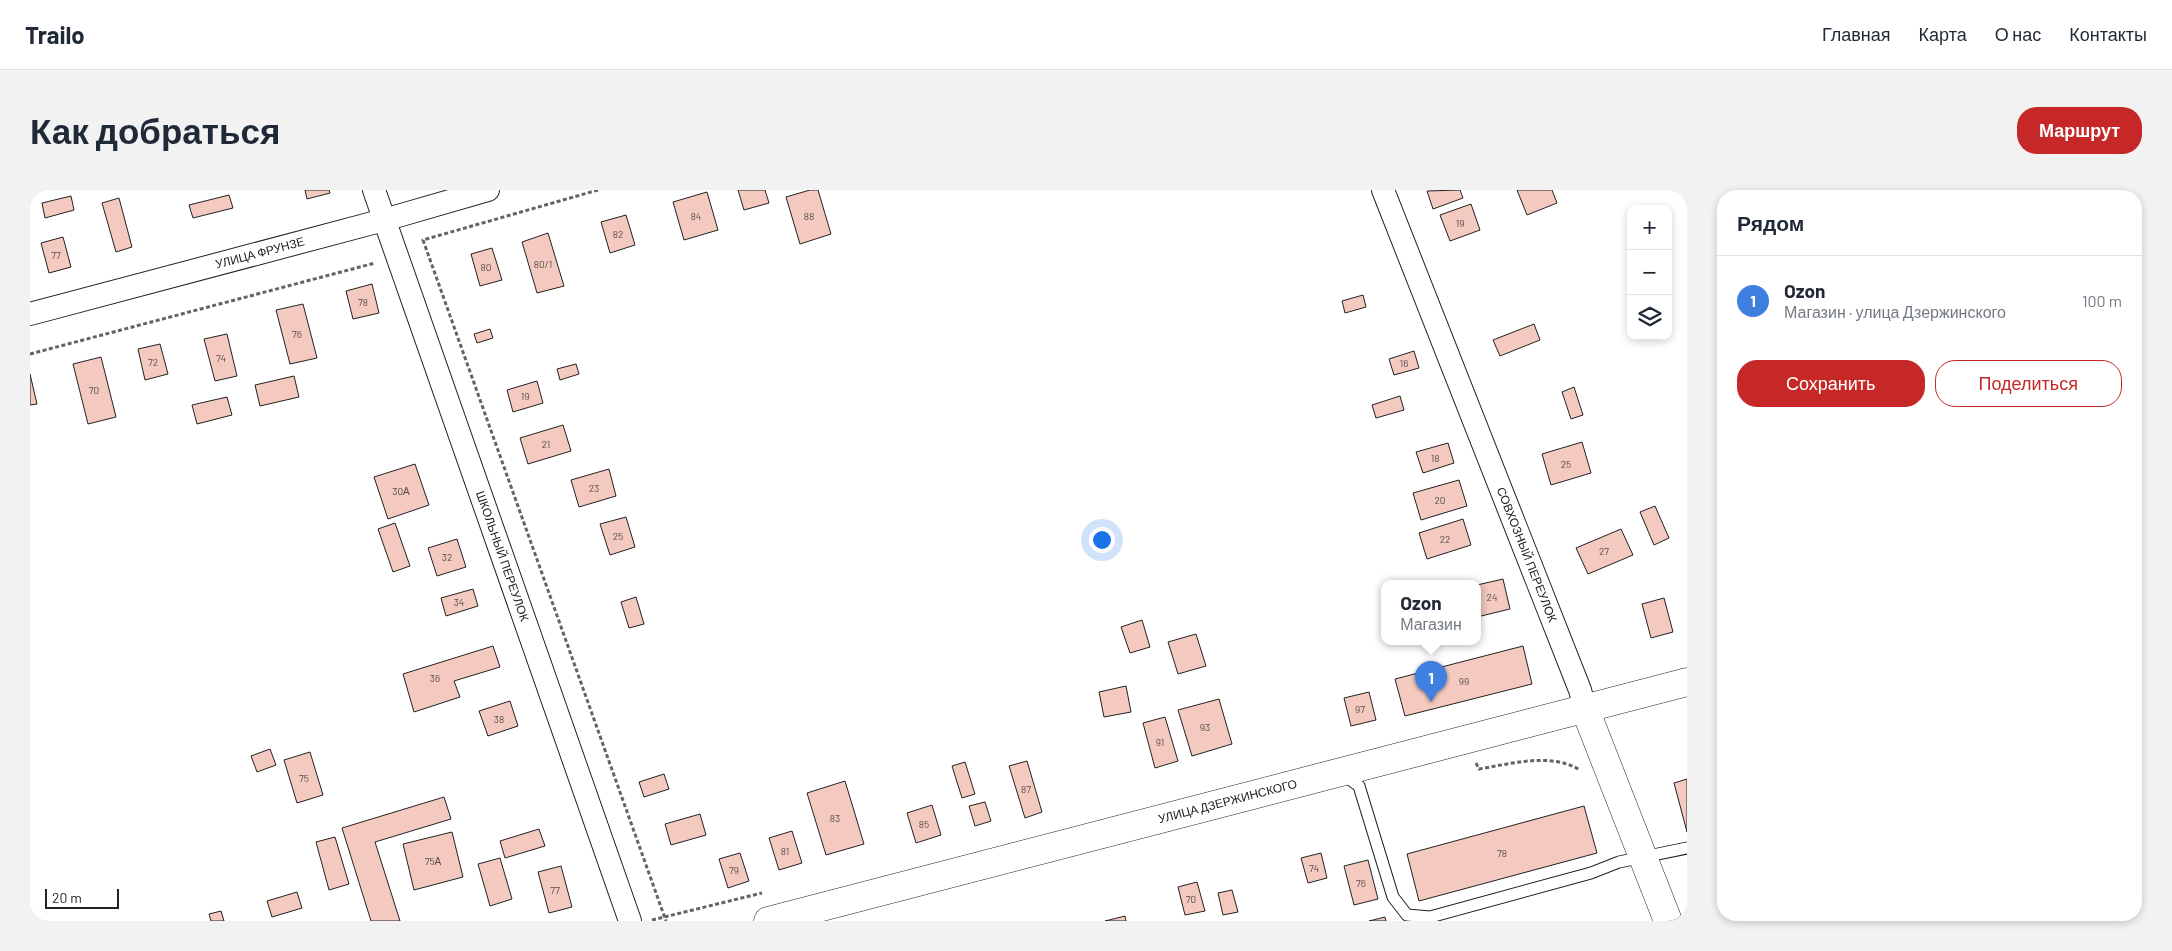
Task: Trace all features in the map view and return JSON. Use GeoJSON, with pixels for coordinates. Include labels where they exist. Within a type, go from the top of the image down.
{"type":"FeatureCollection","features":[{"type":"Feature","properties":{"kind":"street","name":"ШКОЛЬНЫЙ ПЕРЕУЛОК"},"geometry":{"type":"LineString","coordinates":[[374,190],[630,921]]}},
{"type":"Feature","properties":{"kind":"street","name":"УЛИЦА ФРУНЗЕ"},"geometry":{"type":"LineString","coordinates":[[30,314],[384,220],[488,190]]}},
{"type":"Feature","properties":{"kind":"street","name":"СОВХОЗНЫЙ ПЕРЕУЛОК"},"geometry":{"type":"LineString","coordinates":[[1383,190],[1580,690],[1585,709],[1668,921]]}},
{"type":"Feature","properties":{"kind":"street","name":"УЛИЦА ДЗЕРЖИНСКОГО"},"geometry":{"type":"LineString","coordinates":[[768,921],[1687,682]]}},
{"type":"Feature","properties":{"kind":"lane"},"geometry":{"type":"LineString","coordinates":[[1340,771],[1359,786],[1393,896],[1407,915],[1430,917],[1591,873],[1619,862],[1687,848]]}},
{"type":"Feature","properties":{"kind":"path"},"geometry":{"type":"LineString","coordinates":[[30,354],[396,256],[423,240],[598,190]]}},
{"type":"Feature","properties":{"kind":"path"},"geometry":{"type":"LineString","coordinates":[[423,240],[666,921]]}},
{"type":"Feature","properties":{"kind":"path"},"geometry":{"type":"LineString","coordinates":[[1468,738],[1479,769],[1532,760],[1571,764],[1586,774]]}},
{"type":"Feature","properties":{"kind":"building"},"geometry":{"type":"Polygon","coordinates":[[[305,190],[329,190],[330,193],[307,199],[305,190]]]}},
{"type":"Feature","properties":{"kind":"building"},"geometry":{"type":"Polygon","coordinates":[[[738,190],[765,190],[769,203],[744,210],[738,190]]]}},
{"type":"Feature","properties":{"kind":"building"},"geometry":{"type":"Polygon","coordinates":[[[810,190],[818,190],[831,234],[800,244],[786,197],[810,190]]]}},
{"type":"Feature","properties":{"kind":"building"},"geometry":{"type":"Polygon","coordinates":[[[1460,190],[1463,198],[1433,209],[1427,191],[1460,190]]]}},
{"type":"Feature","properties":{"kind":"building"},"geometry":{"type":"Polygon","coordinates":[[[1517,190],[1552,190],[1557,203],[1527,215],[1517,190]]]}},
{"type":"Feature","properties":{"kind":"building"},"geometry":{"type":"Polygon","coordinates":[[[707,192],[718,230],[684,240],[673,202],[707,192]]]}},
{"type":"Feature","properties":{"kind":"building"},"geometry":{"type":"Polygon","coordinates":[[[229,195],[233,208],[193,218],[189,205],[229,195]]]}},
{"type":"Feature","properties":{"kind":"building"},"geometry":{"type":"Polygon","coordinates":[[[71,196],[74,210],[45,218],[42,203],[71,196]]]}},
{"type":"Feature","properties":{"kind":"building"},"geometry":{"type":"Polygon","coordinates":[[[119,198],[132,247],[116,252],[102,203],[119,198]]]}},
{"type":"Feature","properties":{"kind":"building"},"geometry":{"type":"Polygon","coordinates":[[[1471,204],[1480,230],[1450,241],[1440,215],[1471,204]]]}},
{"type":"Feature","properties":{"kind":"building"},"geometry":{"type":"Polygon","coordinates":[[[626,215],[635,245],[610,253],[601,222],[626,215]]]}},
{"type":"Feature","properties":{"kind":"building"},"geometry":{"type":"Polygon","coordinates":[[[548,233],[564,286],[537,293],[522,242],[548,233]]]}},
{"type":"Feature","properties":{"kind":"building"},"geometry":{"type":"Polygon","coordinates":[[[63,237],[71,267],[49,273],[41,243],[63,237]]]}},
{"type":"Feature","properties":{"kind":"building"},"geometry":{"type":"Polygon","coordinates":[[[492,248],[502,280],[480,286],[471,254],[492,248]]]}},
{"type":"Feature","properties":{"kind":"building"},"geometry":{"type":"Polygon","coordinates":[[[372,284],[379,313],[353,319],[346,291],[372,284]]]}},
{"type":"Feature","properties":{"kind":"building"},"geometry":{"type":"Polygon","coordinates":[[[1363,295],[1366,307],[1345,313],[1342,301],[1363,295]]]}},
{"type":"Feature","properties":{"kind":"building"},"geometry":{"type":"Polygon","coordinates":[[[303,304],[317,358],[290,364],[276,310],[303,304]]]}},
{"type":"Feature","properties":{"kind":"building"},"geometry":{"type":"Polygon","coordinates":[[[1534,324],[1540,340],[1500,356],[1493,340],[1534,324]]]}},
{"type":"Feature","properties":{"kind":"building"},"geometry":{"type":"Polygon","coordinates":[[[490,329],[493,338],[477,343],[474,334],[490,329]]]}},
{"type":"Feature","properties":{"kind":"building"},"geometry":{"type":"Polygon","coordinates":[[[227,334],[237,376],[215,381],[204,339],[227,334]]]}},
{"type":"Feature","properties":{"kind":"building"},"geometry":{"type":"Polygon","coordinates":[[[160,344],[168,374],[145,380],[138,349],[160,344]]]}},
{"type":"Feature","properties":{"kind":"building"},"geometry":{"type":"Polygon","coordinates":[[[1414,351],[1419,368],[1394,375],[1389,359],[1414,351]]]}},
{"type":"Feature","properties":{"kind":"building"},"geometry":{"type":"Polygon","coordinates":[[[101,357],[116,417],[88,424],[73,364],[101,357]]]}},
{"type":"Feature","properties":{"kind":"building"},"geometry":{"type":"Polygon","coordinates":[[[576,364],[579,374],[560,380],[557,369],[576,364]]]}},
{"type":"Feature","properties":{"kind":"building"},"geometry":{"type":"Polygon","coordinates":[[[30,374],[37,404],[30,405],[30,374]]]}},
{"type":"Feature","properties":{"kind":"building"},"geometry":{"type":"Polygon","coordinates":[[[294,376],[299,397],[260,406],[255,385],[294,376]]]}},
{"type":"Feature","properties":{"kind":"building"},"geometry":{"type":"Polygon","coordinates":[[[537,381],[543,403],[513,412],[507,390],[537,381]]]}},
{"type":"Feature","properties":{"kind":"building"},"geometry":{"type":"Polygon","coordinates":[[[1574,387],[1583,415],[1571,419],[1562,392],[1574,387]]]}},
{"type":"Feature","properties":{"kind":"building"},"geometry":{"type":"Polygon","coordinates":[[[1400,396],[1404,410],[1376,418],[1372,405],[1400,396]]]}},
{"type":"Feature","properties":{"kind":"building"},"geometry":{"type":"Polygon","coordinates":[[[227,397],[232,415],[197,424],[192,405],[227,397]]]}},
{"type":"Feature","properties":{"kind":"building"},"geometry":{"type":"Polygon","coordinates":[[[563,425],[571,451],[528,464],[520,438],[563,425]]]}},
{"type":"Feature","properties":{"kind":"building"},"geometry":{"type":"Polygon","coordinates":[[[1582,442],[1591,473],[1551,485],[1542,454],[1582,442]]]}},
{"type":"Feature","properties":{"kind":"building"},"geometry":{"type":"Polygon","coordinates":[[[1448,443],[1454,463],[1423,473],[1416,452],[1448,443]]]}},
{"type":"Feature","properties":{"kind":"building"},"geometry":{"type":"Polygon","coordinates":[[[415,464],[429,505],[388,519],[374,477],[415,464]]]}},
{"type":"Feature","properties":{"kind":"building"},"geometry":{"type":"Polygon","coordinates":[[[609,469],[616,496],[579,507],[571,480],[609,469]]]}},
{"type":"Feature","properties":{"kind":"building"},"geometry":{"type":"Polygon","coordinates":[[[1459,480],[1467,506],[1421,520],[1413,493],[1459,480]]]}},
{"type":"Feature","properties":{"kind":"building"},"geometry":{"type":"Polygon","coordinates":[[[1655,506],[1669,538],[1654,545],[1640,512],[1655,506]]]}},
{"type":"Feature","properties":{"kind":"building"},"geometry":{"type":"Polygon","coordinates":[[[626,517],[635,547],[610,555],[600,524],[626,517]]]}},
{"type":"Feature","properties":{"kind":"building"},"geometry":{"type":"Polygon","coordinates":[[[1463,519],[1471,545],[1427,559],[1419,533],[1463,519]]]}},
{"type":"Feature","properties":{"kind":"building"},"geometry":{"type":"Polygon","coordinates":[[[395,523],[410,566],[393,572],[378,529],[395,523]]]}},
{"type":"Feature","properties":{"kind":"building"},"geometry":{"type":"Polygon","coordinates":[[[1621,529],[1633,555],[1588,574],[1576,548],[1621,529]]]}},
{"type":"Feature","properties":{"kind":"building"},"geometry":{"type":"Polygon","coordinates":[[[457,539],[466,567],[437,576],[428,548],[457,539]]]}},
{"type":"Feature","properties":{"kind":"building"},"geometry":{"type":"Polygon","coordinates":[[[1503,579],[1510,609],[1481,616],[1481,584],[1503,579]]]}},
{"type":"Feature","properties":{"kind":"building"},"geometry":{"type":"Polygon","coordinates":[[[473,589],[478,606],[446,616],[441,598],[473,589]]]}},
{"type":"Feature","properties":{"kind":"building"},"geometry":{"type":"Polygon","coordinates":[[[636,597],[644,624],[629,628],[621,602],[636,597]]]}},
{"type":"Feature","properties":{"kind":"building"},"geometry":{"type":"Polygon","coordinates":[[[1664,598],[1673,632],[1651,638],[1642,604],[1664,598]]]}},
{"type":"Feature","properties":{"kind":"building"},"geometry":{"type":"Polygon","coordinates":[[[1142,620],[1150,647],[1130,653],[1121,627],[1142,620]]]}},
{"type":"Feature","properties":{"kind":"building"},"geometry":{"type":"Polygon","coordinates":[[[1196,634],[1206,666],[1178,674],[1168,642],[1196,634]]]}},
{"type":"Feature","properties":{"kind":"building"},"geometry":{"type":"Polygon","coordinates":[[[493,646],[500,667],[454,681],[460,697],[414,712],[403,674],[493,646]]]}},
{"type":"Feature","properties":{"kind":"building"},"geometry":{"type":"Polygon","coordinates":[[[1523,646],[1532,684],[1405,716],[1395,679],[1523,646]]]}},
{"type":"Feature","properties":{"kind":"building"},"geometry":{"type":"Polygon","coordinates":[[[1126,686],[1131,712],[1104,717],[1099,692],[1126,686]]]}},
{"type":"Feature","properties":{"kind":"building"},"geometry":{"type":"Polygon","coordinates":[[[1369,692],[1376,720],[1351,726],[1344,698],[1369,692]]]}},
{"type":"Feature","properties":{"kind":"building"},"geometry":{"type":"Polygon","coordinates":[[[1219,699],[1232,744],[1192,756],[1178,710],[1219,699]]]}},
{"type":"Feature","properties":{"kind":"building"},"geometry":{"type":"Polygon","coordinates":[[[510,701],[518,726],[488,736],[479,711],[510,701]]]}},
{"type":"Feature","properties":{"kind":"building"},"geometry":{"type":"Polygon","coordinates":[[[1165,717],[1178,761],[1155,768],[1143,723],[1165,717]]]}},
{"type":"Feature","properties":{"kind":"building"},"geometry":{"type":"Polygon","coordinates":[[[270,749],[276,765],[257,772],[251,756],[270,749]]]}},
{"type":"Feature","properties":{"kind":"building"},"geometry":{"type":"Polygon","coordinates":[[[310,752],[323,795],[297,803],[284,760],[310,752]]]}},
{"type":"Feature","properties":{"kind":"building"},"geometry":{"type":"Polygon","coordinates":[[[1027,761],[1042,812],[1025,818],[1009,766],[1027,761]]]}},
{"type":"Feature","properties":{"kind":"building"},"geometry":{"type":"Polygon","coordinates":[[[965,762],[975,794],[962,798],[952,766],[965,762]]]}},
{"type":"Feature","properties":{"kind":"building"},"geometry":{"type":"Polygon","coordinates":[[[664,774],[669,789],[644,797],[639,782],[664,774]]]}},
{"type":"Feature","properties":{"kind":"building"},"geometry":{"type":"Polygon","coordinates":[[[1687,779],[1687,832],[1674,783],[1687,779]]]}},
{"type":"Feature","properties":{"kind":"building"},"geometry":{"type":"Polygon","coordinates":[[[845,781],[864,844],[826,855],[807,793],[845,781]]]}},
{"type":"Feature","properties":{"kind":"building"},"geometry":{"type":"Polygon","coordinates":[[[444,797],[451,819],[375,842],[400,921],[371,921],[342,828],[444,797]]]}},
{"type":"Feature","properties":{"kind":"building"},"geometry":{"type":"Polygon","coordinates":[[[985,802],[991,821],[975,826],[969,806],[985,802]]]}},
{"type":"Feature","properties":{"kind":"building"},"geometry":{"type":"Polygon","coordinates":[[[932,805],[941,835],[916,843],[907,813],[932,805]]]}},
{"type":"Feature","properties":{"kind":"building"},"geometry":{"type":"Polygon","coordinates":[[[1584,806],[1597,853],[1419,901],[1407,854],[1584,806]]]}},
{"type":"Feature","properties":{"kind":"building"},"geometry":{"type":"Polygon","coordinates":[[[700,814],[706,835],[671,845],[665,824],[700,814]]]}},
{"type":"Feature","properties":{"kind":"building"},"geometry":{"type":"Polygon","coordinates":[[[539,829],[545,846],[505,858],[500,841],[539,829]]]}},
{"type":"Feature","properties":{"kind":"building"},"geometry":{"type":"Polygon","coordinates":[[[792,831],[802,863],[779,870],[769,838],[792,831]]]}},
{"type":"Feature","properties":{"kind":"building"},"geometry":{"type":"Polygon","coordinates":[[[452,832],[463,877],[414,890],[403,844],[452,832]]]}},
{"type":"Feature","properties":{"kind":"building"},"geometry":{"type":"Polygon","coordinates":[[[335,837],[349,884],[329,890],[316,842],[335,837]]]}},
{"type":"Feature","properties":{"kind":"building"},"geometry":{"type":"Polygon","coordinates":[[[740,853],[749,881],[728,888],[719,859],[740,853]]]}},
{"type":"Feature","properties":{"kind":"building"},"geometry":{"type":"Polygon","coordinates":[[[1321,853],[1327,878],[1308,883],[1301,858],[1321,853]]]}},
{"type":"Feature","properties":{"kind":"building"},"geometry":{"type":"Polygon","coordinates":[[[500,858],[512,899],[490,906],[478,864],[500,858]]]}},
{"type":"Feature","properties":{"kind":"building"},"geometry":{"type":"Polygon","coordinates":[[[1368,860],[1378,899],[1354,905],[1344,866],[1368,860]]]}},
{"type":"Feature","properties":{"kind":"building"},"geometry":{"type":"Polygon","coordinates":[[[561,866],[572,907],[549,913],[538,872],[561,866]]]}},
{"type":"Feature","properties":{"kind":"building"},"geometry":{"type":"Polygon","coordinates":[[[1197,882],[1205,911],[1185,915],[1178,887],[1197,882]]]}},
{"type":"Feature","properties":{"kind":"building"},"geometry":{"type":"Polygon","coordinates":[[[1232,890],[1238,912],[1223,915],[1218,893],[1232,890]]]}},
{"type":"Feature","properties":{"kind":"building"},"geometry":{"type":"Polygon","coordinates":[[[297,892],[302,908],[272,917],[267,901],[297,892]]]}},
{"type":"Feature","properties":{"kind":"building"},"geometry":{"type":"Polygon","coordinates":[[[221,911],[224,921],[211,921],[209,914],[221,911]]]}},
{"type":"Feature","properties":{"kind":"building"},"geometry":{"type":"Polygon","coordinates":[[[1125,916],[1126,921],[1105,921],[1125,916]]]}},
{"type":"Feature","properties":{"kind":"building"},"geometry":{"type":"Polygon","coordinates":[[[1385,917],[1386,921],[1369,921],[1385,917]]]}},
{"type":"Feature","properties":{"kind":"place","name":"Ozon"},"geometry":{"type":"Point","coordinates":[1431,702]}}]}
